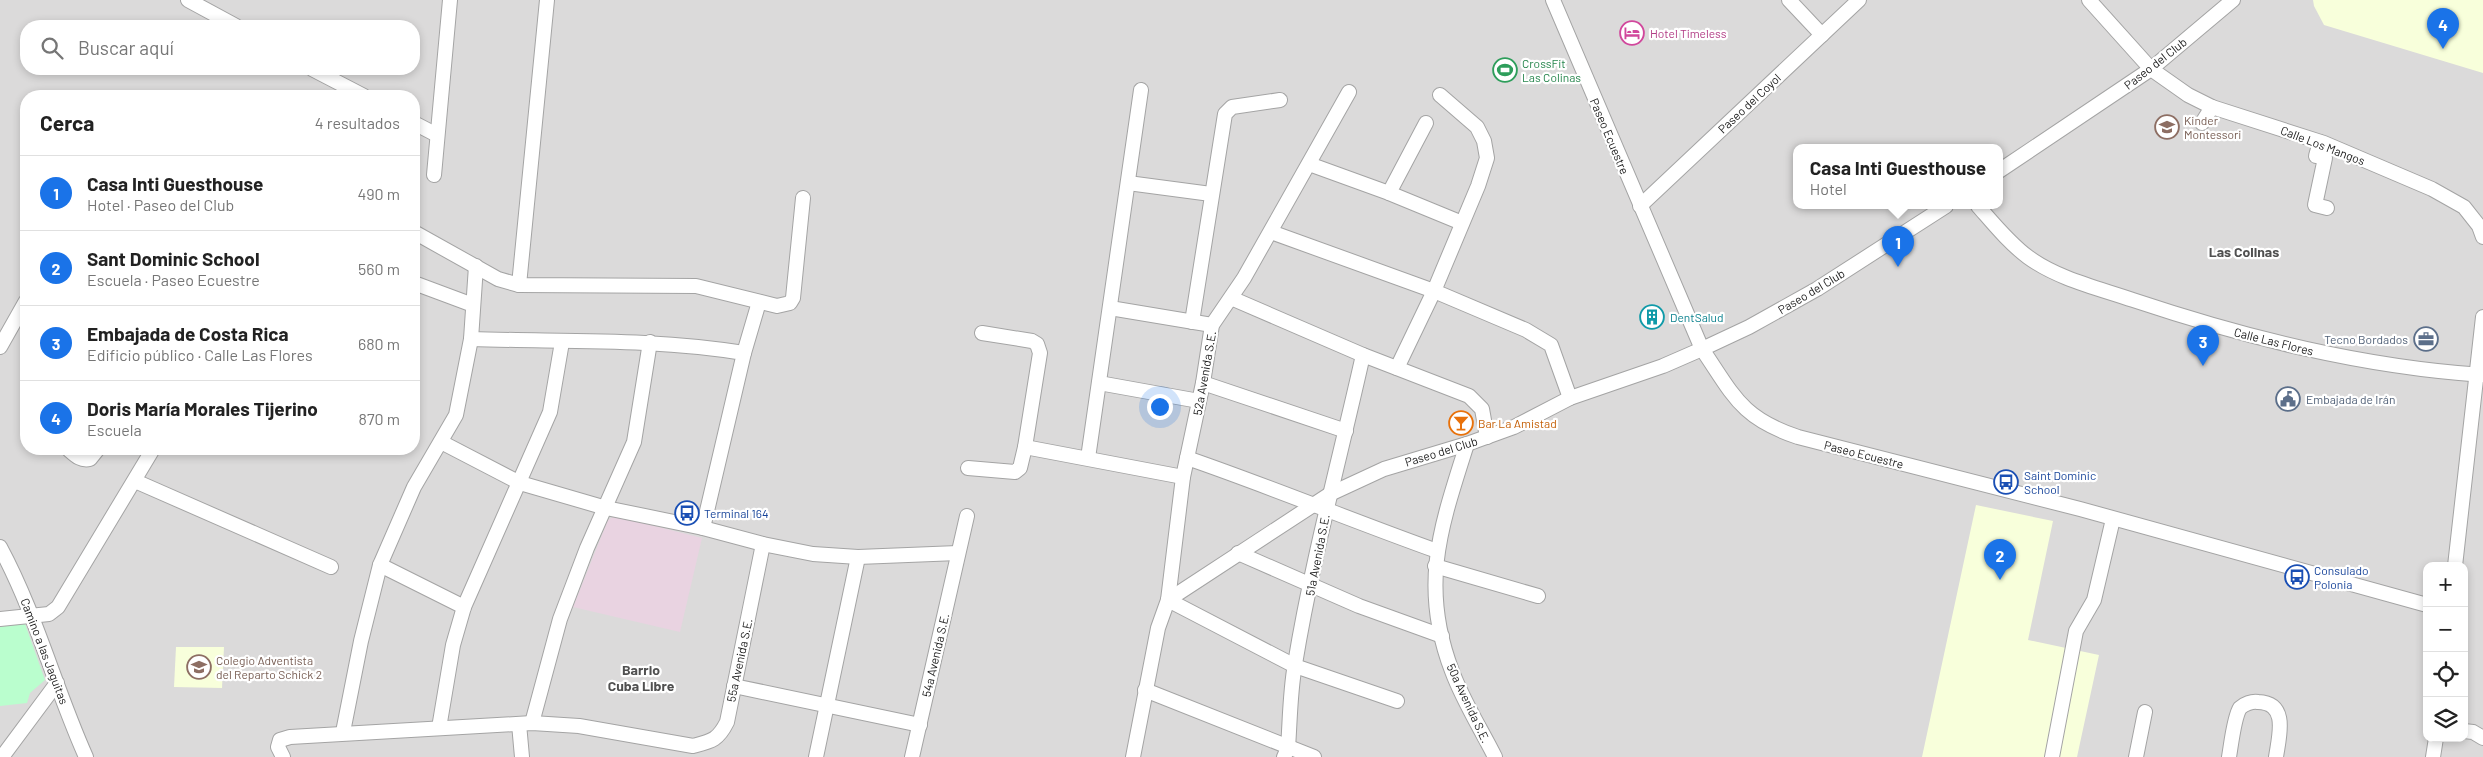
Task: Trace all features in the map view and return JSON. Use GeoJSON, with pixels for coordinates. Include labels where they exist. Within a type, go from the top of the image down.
{"type":"FeatureCollection","features":[{"type":"Feature","properties":{"kind":"street"},"geometry":{"type":"LineString","coordinates":[[188,0],[225,20]]}},
{"type":"Feature","properties":{"kind":"street"},"geometry":{"type":"LineString","coordinates":[[434,175],[450,0]]}},
{"type":"Feature","properties":{"kind":"street"},"geometry":{"type":"LineString","coordinates":[[519,284],[547,0]]}},
{"type":"Feature","properties":{"kind":"street","name":"Paseo Ecuestre"},"geometry":{"type":"LineString","coordinates":[[1553,0],[1702,349],[1737,402],[1757,420],[1778,430],[2423,604]]}},
{"type":"Feature","properties":{"kind":"street"},"geometry":{"type":"LineString","coordinates":[[1789,0],[1822,35]]}},
{"type":"Feature","properties":{"kind":"street","name":"Paseo del Coyol"},"geometry":{"type":"LineString","coordinates":[[1640,206],[1859,0]]}},
{"type":"Feature","properties":{"kind":"street","name":"Calle Los Mangos"},"geometry":{"type":"LineString","coordinates":[[2088,0],[2151,69],[2188,95],[2212,107],[2320,142],[2432,189],[2464,207],[2479,226],[2483,237]]}},
{"type":"Feature","properties":{"kind":"street","name":"Paseo del Club"},"geometry":{"type":"LineString","coordinates":[[2003,168],[2151,69],[2233,0]]}},
{"type":"Feature","properties":{"kind":"street"},"geometry":{"type":"LineString","coordinates":[[324,75],[352,90]]}},
{"type":"Feature","properties":{"kind":"street"},"geometry":{"type":"LineString","coordinates":[[1088,458],[1142,90]]}},
{"type":"Feature","properties":{"kind":"street","name":"52a Avenida S.E."},"geometry":{"type":"LineString","coordinates":[[1168,600],[1184,477],[1203,383],[1212,325],[1231,298],[1271,232],[1349,92]]}},
{"type":"Feature","properties":{"kind":"street"},"geometry":{"type":"LineString","coordinates":[[1397,368],[1434,291],[1478,186],[1486,158],[1484,141],[1477,127],[1440,95]]}},
{"type":"Feature","properties":{"kind":"street"},"geometry":{"type":"LineString","coordinates":[[1192,322],[1224,114],[1232,106],[1280,100]]}},
{"type":"Feature","properties":{"kind":"street"},"geometry":{"type":"LineString","coordinates":[[2202,124],[2212,107]]}},
{"type":"Feature","properties":{"kind":"street"},"geometry":{"type":"LineString","coordinates":[[1389,193],[1426,122]]}},
{"type":"Feature","properties":{"kind":"street"},"geometry":{"type":"LineString","coordinates":[[420,126],[437,135]]}},
{"type":"Feature","properties":{"kind":"street"},"geometry":{"type":"LineString","coordinates":[[2320,142],[2316,156],[2325,158],[2315,205],[2327,208]]}},
{"type":"Feature","properties":{"kind":"street"},"geometry":{"type":"LineString","coordinates":[[1309,164],[1389,193],[1462,223]]}},
{"type":"Feature","properties":{"kind":"street"},"geometry":{"type":"LineString","coordinates":[[1128,183],[1211,194]]}},
{"type":"Feature","properties":{"kind":"street"},"geometry":{"type":"LineString","coordinates":[[420,235],[498,279],[519,284],[696,286],[777,306],[790,303],[793,298],[803,198]]}},
{"type":"Feature","properties":{"kind":"street","name":"Paseo del Club"},"geometry":{"type":"LineString","coordinates":[[1168,600],[1330,494],[1384,469],[1467,444],[1514,427],[1570,398],[1663,366],[1702,349],[1749,327],[1817,288],[1941,209]]}},
{"type":"Feature","properties":{"kind":"street","name":"Calle Las Flores"},"geometry":{"type":"LineString","coordinates":[[1981,209],[2028,257],[2069,278],[2185,317],[2276,342],[2360,361],[2479,375]]}},
{"type":"Feature","properties":{"kind":"street"},"geometry":{"type":"LineString","coordinates":[[1271,232],[1434,291],[1526,330],[1551,345],[1570,398]]}},
{"type":"Feature","properties":{"kind":"street"},"geometry":{"type":"LineString","coordinates":[[344,732],[361,640],[380,565],[414,487],[456,415],[471,339],[476,266]]}},
{"type":"Feature","properties":{"kind":"street"},"geometry":{"type":"LineString","coordinates":[[420,285],[473,305]]}},
{"type":"Feature","properties":{"kind":"street"},"geometry":{"type":"LineString","coordinates":[[1231,298],[1363,355],[1470,396],[1482,409],[1487,437]]}},
{"type":"Feature","properties":{"kind":"street"},"geometry":{"type":"LineString","coordinates":[[703,528],[744,353],[759,302]]}},
{"type":"Feature","properties":{"kind":"street"},"geometry":{"type":"LineString","coordinates":[[1110,308],[1212,325]]}},
{"type":"Feature","properties":{"kind":"street"},"geometry":{"type":"LineString","coordinates":[[0,347],[20,312]]}},
{"type":"Feature","properties":{"kind":"street"},"geometry":{"type":"LineString","coordinates":[[2456,562],[2479,375],[2483,317]]}},
{"type":"Feature","properties":{"kind":"street"},"geometry":{"type":"LineString","coordinates":[[968,468],[1015,472],[1020,468],[1040,353],[1037,344],[1032,341],[982,333]]}},
{"type":"Feature","properties":{"kind":"street"},"geometry":{"type":"LineString","coordinates":[[471,339],[650,342],[702,346],[744,353]]}},
{"type":"Feature","properties":{"kind":"street"},"geometry":{"type":"LineString","coordinates":[[439,728],[453,645],[464,607],[550,412],[562,342]]}},
{"type":"Feature","properties":{"kind":"street"},"geometry":{"type":"LineString","coordinates":[[522,757],[526,724],[560,620],[587,548],[634,442],[650,342]]}},
{"type":"Feature","properties":{"kind":"street","name":"51a Avenida S.E."},"geometry":{"type":"LineString","coordinates":[[1286,752],[1295,666],[1310,585],[1363,355]]}},
{"type":"Feature","properties":{"kind":"street"},"geometry":{"type":"LineString","coordinates":[[1099,383],[1199,402]]}},
{"type":"Feature","properties":{"kind":"street"},"geometry":{"type":"LineString","coordinates":[[1203,383],[1346,430]]}},
{"type":"Feature","properties":{"kind":"street"},"geometry":{"type":"LineString","coordinates":[[441,442],[520,483],[606,508],[703,528],[763,544],[813,554],[858,557],[958,553]]}},
{"type":"Feature","properties":{"kind":"street","name":"50a Avenida S.E."},"geometry":{"type":"LineString","coordinates":[[1467,444],[1443,520],[1436,551],[1435,594],[1442,636],[1452,672],[1495,757]]}},
{"type":"Feature","properties":{"kind":"street"},"geometry":{"type":"LineString","coordinates":[[1025,447],[1184,477]]}},
{"type":"Feature","properties":{"kind":"street"},"geometry":{"type":"LineString","coordinates":[[75,455],[84,460],[90,459],[93,455]]}},
{"type":"Feature","properties":{"kind":"street"},"geometry":{"type":"LineString","coordinates":[[0,619],[49,614],[58,607],[150,455]]}},
{"type":"Feature","properties":{"kind":"street"},"geometry":{"type":"LineString","coordinates":[[1188,458],[1281,490],[1326,511],[1436,551]]}},
{"type":"Feature","properties":{"kind":"street"},"geometry":{"type":"LineString","coordinates":[[135,481],[331,567]]}},
{"type":"Feature","properties":{"kind":"street","name":"54a Avenida S.E."},"geometry":{"type":"LineString","coordinates":[[912,757],[967,516]]}},
{"type":"Feature","properties":{"kind":"street"},"geometry":{"type":"LineString","coordinates":[[2052,757],[2076,630],[2094,600],[2113,519]]}},
{"type":"Feature","properties":{"kind":"street","name":"55a Avenida S.E."},"geometry":{"type":"LineString","coordinates":[[693,751],[720,736],[727,722],[763,544]]}},
{"type":"Feature","properties":{"kind":"street","name":"Camino a las Jaguitas"},"geometry":{"type":"LineString","coordinates":[[0,547],[33,616],[86,757]]}},
{"type":"Feature","properties":{"kind":"street"},"geometry":{"type":"LineString","coordinates":[[1238,553],[1359,606],[1442,636]]}},
{"type":"Feature","properties":{"kind":"street"},"geometry":{"type":"LineString","coordinates":[[816,757],[858,557]]}},
{"type":"Feature","properties":{"kind":"street"},"geometry":{"type":"LineString","coordinates":[[380,565],[464,607]]}},
{"type":"Feature","properties":{"kind":"street"},"geometry":{"type":"LineString","coordinates":[[1435,566],[1538,596]]}},
{"type":"Feature","properties":{"kind":"street"},"geometry":{"type":"LineString","coordinates":[[1133,757],[1158,628],[1168,600],[1295,666],[1397,701]]}},
{"type":"Feature","properties":{"kind":"street"},"geometry":{"type":"LineString","coordinates":[[2,757],[57,683]]}},
{"type":"Feature","properties":{"kind":"street"},"geometry":{"type":"LineString","coordinates":[[734,686],[920,725]]}},
{"type":"Feature","properties":{"kind":"street"},"geometry":{"type":"LineString","coordinates":[[1145,690],[1286,752],[1314,757]]}},
{"type":"Feature","properties":{"kind":"street"},"geometry":{"type":"LineString","coordinates":[[2229,757],[2239,710],[2247,703],[2257,701],[2268,704],[2279,714],[2280,722],[2276,757]]}},
{"type":"Feature","properties":{"kind":"street"},"geometry":{"type":"LineString","coordinates":[[2136,757],[2145,712]]}},
{"type":"Feature","properties":{"kind":"street"},"geometry":{"type":"LineString","coordinates":[[283,757],[278,747],[280,740],[290,737],[344,732],[526,724],[579,726],[693,751]]}},
{"type":"Feature","properties":{"kind":"street"},"geometry":{"type":"LineString","coordinates":[[2468,731],[2483,738]]}},
{"type":"Feature","properties":{"kind":"street"},"geometry":{"type":"LineString","coordinates":[[0,741],[14,740]]}},
{"type":"Feature","properties":{"kind":"street"},"geometry":{"type":"LineString","coordinates":[[2434,757],[2436,742]]}},
{"type":"Feature","properties":{"kind":"shaded area"},"geometry":{"type":"Polygon","coordinates":[[[0,0],[2483,0],[2483,757],[0,757],[0,0]]]}},
{"type":"Feature","properties":{"kind":"shaded area"},"geometry":{"type":"Polygon","coordinates":[[[2313,0],[2483,0],[2483,73],[2324,25],[2314,6],[2313,0]]]}},
{"type":"Feature","properties":{"kind":"shaded area"},"geometry":{"type":"Polygon","coordinates":[[[1976,505],[2053,521],[2028,640],[2099,655],[2077,757],[1922,757],[1976,505]]]}},
{"type":"Feature","properties":{"kind":"shaded area"},"geometry":{"type":"Polygon","coordinates":[[[615,516],[702,538],[680,632],[573,607],[608,520],[615,516]]]}},
{"type":"Feature","properties":{"kind":"shaded area","name":"Colegio Adventista del Reparto Schick 2"},"geometry":{"type":"Polygon","coordinates":[[[176,647],[224,647],[222,688],[174,687],[176,647]]]}},
{"type":"Feature","properties":{"kind":"green space"},"geometry":{"type":"Polygon","coordinates":[[[24,621],[45,680],[30,693],[27,703],[0,706],[0,622],[24,621]]]}},
{"type":"Feature","properties":{"kind":"place","name":"Hotel Timeless"},"geometry":{"type":"Point","coordinates":[1632,33]}},
{"type":"Feature","properties":{"kind":"place","name":"Doris María Morales Tijerino"},"geometry":{"type":"Point","coordinates":[2443,49]}},
{"type":"Feature","properties":{"kind":"place","name":"CrossFit Las Colinas"},"geometry":{"type":"Point","coordinates":[1505,70]}},
{"type":"Feature","properties":{"kind":"place","name":"Kinder Montessori"},"geometry":{"type":"Point","coordinates":[2167,127]}},
{"type":"Feature","properties":{"kind":"place","name":"Casa Inti Guesthouse"},"geometry":{"type":"Point","coordinates":[1898,267]}},
{"type":"Feature","properties":{"kind":"place","name":"DentSalud"},"geometry":{"type":"Point","coordinates":[1652,317]}},
{"type":"Feature","properties":{"kind":"place","name":"Tecno Bordados"},"geometry":{"type":"Point","coordinates":[2426,339]}},
{"type":"Feature","properties":{"kind":"place","name":"Embajada de Costa Rica"},"geometry":{"type":"Point","coordinates":[2203,366]}},
{"type":"Feature","properties":{"kind":"place","name":"Embajada de Irán"},"geometry":{"type":"Point","coordinates":[2288,399]}},
{"type":"Feature","properties":{"kind":"place","name":"Bar La Amistad"},"geometry":{"type":"Point","coordinates":[1461,423]}},
{"type":"Feature","properties":{"kind":"place","name":"Saint Dominic School"},"geometry":{"type":"Point","coordinates":[2006,482]}},
{"type":"Feature","properties":{"kind":"place","name":"Terminal 164"},"geometry":{"type":"Point","coordinates":[687,513]}},
{"type":"Feature","properties":{"kind":"place","name":"Consulado Polonia"},"geometry":{"type":"Point","coordinates":[2297,577]}},
{"type":"Feature","properties":{"kind":"place","name":"Sant Dominic School"},"geometry":{"type":"Point","coordinates":[2000,580]}},
{"type":"Feature","properties":{"kind":"place","name":"Colegio Adventista del Reparto Schick 2"},"geometry":{"type":"Point","coordinates":[199,667]}},
{"type":"Feature","properties":{"kind":"district","name":"Las Colinas"},"geometry":{"type":"Point","coordinates":[2244,251]}},
{"type":"Feature","properties":{"kind":"district","name":"Barrio Cuba Libre"},"geometry":{"type":"Point","coordinates":[641,678]}}]}
